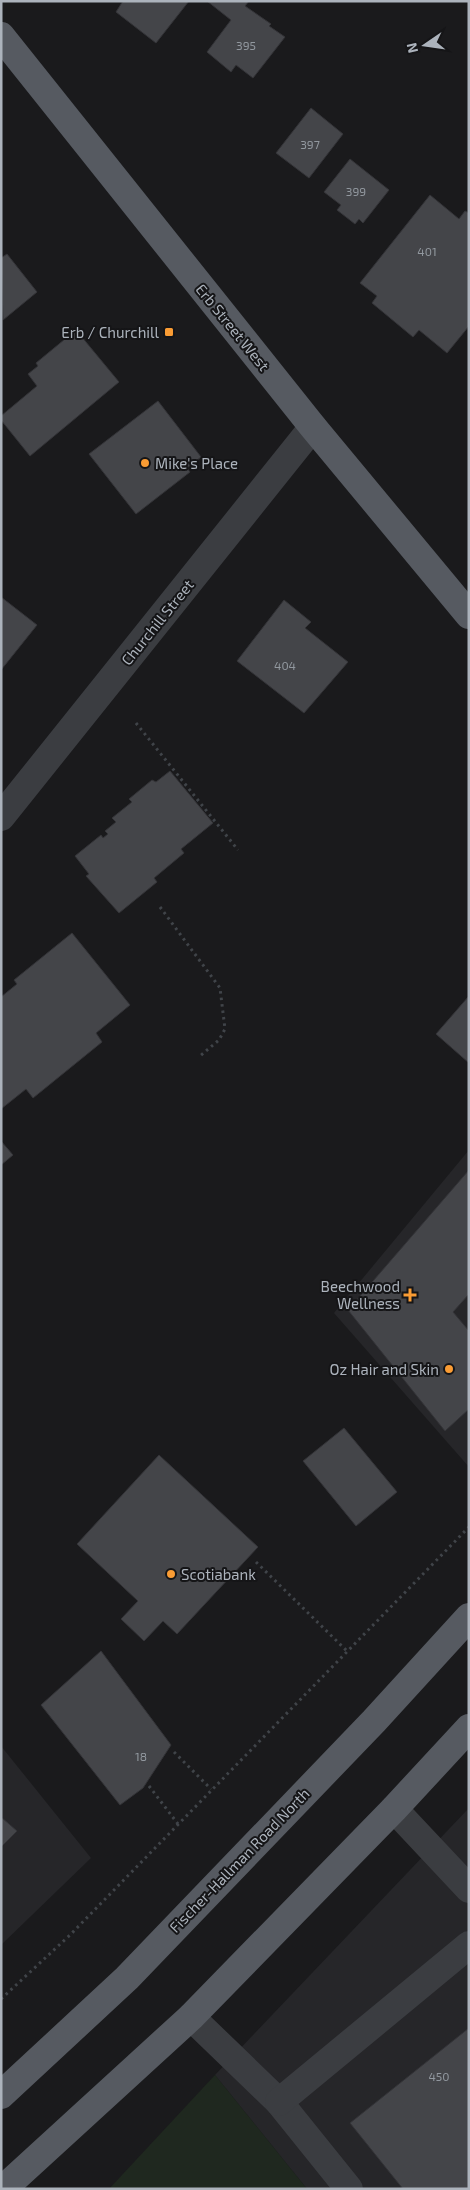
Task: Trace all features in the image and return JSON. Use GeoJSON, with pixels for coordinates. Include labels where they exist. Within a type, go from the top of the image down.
{"type":"FeatureCollection","features":[{"type":"Feature","properties":{"kind":"main road","name":"Erb Street West"},"geometry":{"type":"LineString","coordinates":[[1,36],[313,427],[469,615]]}},
{"type":"Feature","properties":{"kind":"main road","name":"Fischer-Hallman Road North"},"geometry":{"type":"LineString","coordinates":[[1,2095],[127,1978],[374,1721],[469,1618]]}},
{"type":"Feature","properties":{"kind":"main road"},"geometry":{"type":"LineString","coordinates":[[3,2189],[191,2017],[394,1809],[469,1728]]}},
{"type":"Feature","properties":{"kind":"street","name":"Churchill Street"},"geometry":{"type":"LineString","coordinates":[[1,817],[313,427]]}},
{"type":"Feature","properties":{"kind":"street"},"geometry":{"type":"LineString","coordinates":[[394,1809],[469,1889]]}},
{"type":"Feature","properties":{"kind":"street"},"geometry":{"type":"LineString","coordinates":[[279,2102],[469,1945]]}},
{"type":"Feature","properties":{"kind":"street"},"geometry":{"type":"LineString","coordinates":[[191,2017],[279,2102],[349,2189]]}},
{"type":"Feature","properties":{"kind":"path"},"geometry":{"type":"LineString","coordinates":[[136,723],[238,850]]}},
{"type":"Feature","properties":{"kind":"path"},"geometry":{"type":"LineString","coordinates":[[160,907],[220,988],[225,1029],[220,1040],[200,1056]]}},
{"type":"Feature","properties":{"kind":"path"},"geometry":{"type":"LineString","coordinates":[[1,1999],[70,1935],[469,1527]]}},
{"type":"Feature","properties":{"kind":"path"},"geometry":{"type":"LineString","coordinates":[[256,1562],[348,1651]]}},
{"type":"Feature","properties":{"kind":"path"},"geometry":{"type":"LineString","coordinates":[[174,1752],[211,1789]]}},
{"type":"Feature","properties":{"kind":"path"},"geometry":{"type":"LineString","coordinates":[[149,1786],[178,1824]]}},
{"type":"Feature","properties":{"kind":"shaded area"},"geometry":{"type":"Polygon","coordinates":[[[469,1150],[469,1467],[334,1313],[469,1150]]]}},
{"type":"Feature","properties":{"kind":"shaded area"},"geometry":{"type":"Polygon","coordinates":[[[1,1746],[91,1858],[1,1945],[1,1746]]]}},
{"type":"Feature","properties":{"kind":"shaded area"},"geometry":{"type":"Polygon","coordinates":[[[469,1808],[469,2189],[307,2189],[215,2075],[469,1808]]]}},
{"type":"Feature","properties":{"kind":"shaded area"},"geometry":{"type":"Polygon","coordinates":[[[215,2075],[307,2189],[109,2189],[215,2075]]]}},
{"type":"Feature","properties":{"kind":"building"},"geometry":{"type":"Polygon","coordinates":[[[123,1],[189,1],[156,43],[116,12],[123,1]]]}},
{"type":"Feature","properties":{"kind":"building"},"geometry":{"type":"Polygon","coordinates":[[[207,1],[249,1],[245,6],[271,24],[269,26],[285,37],[253,78],[236,65],[231,72],[207,52],[231,20],[207,1]]]}},
{"type":"Feature","properties":{"kind":"building"},"geometry":{"type":"Polygon","coordinates":[[[311,108],[343,134],[309,178],[276,153],[311,108]]]}},
{"type":"Feature","properties":{"kind":"building"},"geometry":{"type":"Polygon","coordinates":[[[350,159],[389,190],[363,223],[359,219],[355,224],[337,210],[341,205],[324,192],[350,159]]]}},
{"type":"Feature","properties":{"kind":"building"},"geometry":{"type":"Polygon","coordinates":[[[430,195],[459,219],[465,211],[469,213],[469,326],[447,353],[419,330],[413,337],[372,303],[377,296],[360,283],[430,195]]]}},
{"type":"Feature","properties":{"kind":"building"},"geometry":{"type":"Polygon","coordinates":[[[7,254],[37,292],[3,320],[1,258],[7,254]]]}},
{"type":"Feature","properties":{"kind":"building"},"geometry":{"type":"Polygon","coordinates":[[[76,330],[119,382],[30,456],[1,420],[1,416],[37,386],[28,374],[38,366],[36,363],[76,330]]]}},
{"type":"Feature","properties":{"kind":"building","name":"Mike's Place"},"geometry":{"type":"Polygon","coordinates":[[[158,401],[201,457],[187,468],[190,472],[136,514],[89,454],[158,401]]]}},
{"type":"Feature","properties":{"kind":"building"},"geometry":{"type":"Polygon","coordinates":[[[1,597],[37,625],[1,670],[1,597]]]}},
{"type":"Feature","properties":{"kind":"building"},"geometry":{"type":"Polygon","coordinates":[[[284,600],[311,622],[305,628],[348,662],[304,713],[237,661],[284,600]]]}},
{"type":"Feature","properties":{"kind":"building"},"geometry":{"type":"Polygon","coordinates":[[[170,771],[213,823],[181,849],[184,853],[154,878],[157,882],[119,913],[86,876],[89,874],[75,856],[101,835],[103,838],[108,834],[105,831],[116,822],[112,818],[132,802],[129,799],[152,780],[156,782],[170,771]]]}},
{"type":"Feature","properties":{"kind":"building"},"geometry":{"type":"Polygon","coordinates":[[[72,933],[130,1005],[96,1033],[102,1042],[33,1098],[26,1089],[1,1109],[1,997],[17,984],[14,980],[72,933]]]}},
{"type":"Feature","properties":{"kind":"building"},"geometry":{"type":"Polygon","coordinates":[[[469,996],[469,1063],[436,1034],[469,996]]]}},
{"type":"Feature","properties":{"kind":"building"},"geometry":{"type":"Polygon","coordinates":[[[1,1141],[13,1155],[1,1165],[1,1141]]]}},
{"type":"Feature","properties":{"kind":"building"},"geometry":{"type":"Polygon","coordinates":[[[469,1170],[469,1294],[453,1312],[469,1331],[469,1409],[445,1431],[348,1310],[469,1170]]]}},
{"type":"Feature","properties":{"kind":"building"},"geometry":{"type":"Polygon","coordinates":[[[344,1428],[397,1492],[356,1526],[303,1461],[344,1428]]]}},
{"type":"Feature","properties":{"kind":"building","name":"Scotiabank"},"geometry":{"type":"Polygon","coordinates":[[[159,1455],[258,1547],[177,1634],[163,1621],[144,1641],[121,1619],[138,1601],[77,1544],[159,1455]]]}},
{"type":"Feature","properties":{"kind":"building"},"geometry":{"type":"Polygon","coordinates":[[[101,1651],[171,1745],[143,1788],[120,1805],[41,1705],[101,1651]]]}},
{"type":"Feature","properties":{"kind":"building"},"geometry":{"type":"Polygon","coordinates":[[[1,1817],[17,1831],[1,1847],[1,1817]]]}},
{"type":"Feature","properties":{"kind":"building"},"geometry":{"type":"Polygon","coordinates":[[[469,2028],[469,2189],[403,2189],[350,2123],[469,2028]]]}},
{"type":"Feature","properties":{"kind":"place","name":"Erb / Churchill"},"geometry":{"type":"Point","coordinates":[169,332]}},
{"type":"Feature","properties":{"kind":"place","name":"Mike's Place"},"geometry":{"type":"Point","coordinates":[145,463]}},
{"type":"Feature","properties":{"kind":"place","name":"Beechwood Wellness"},"geometry":{"type":"Point","coordinates":[410,1295]}},
{"type":"Feature","properties":{"kind":"place","name":"Oz Hair and Skin"},"geometry":{"type":"Point","coordinates":[449,1369]}},
{"type":"Feature","properties":{"kind":"place","name":"Scotiabank"},"geometry":{"type":"Point","coordinates":[171,1574]}}]}
